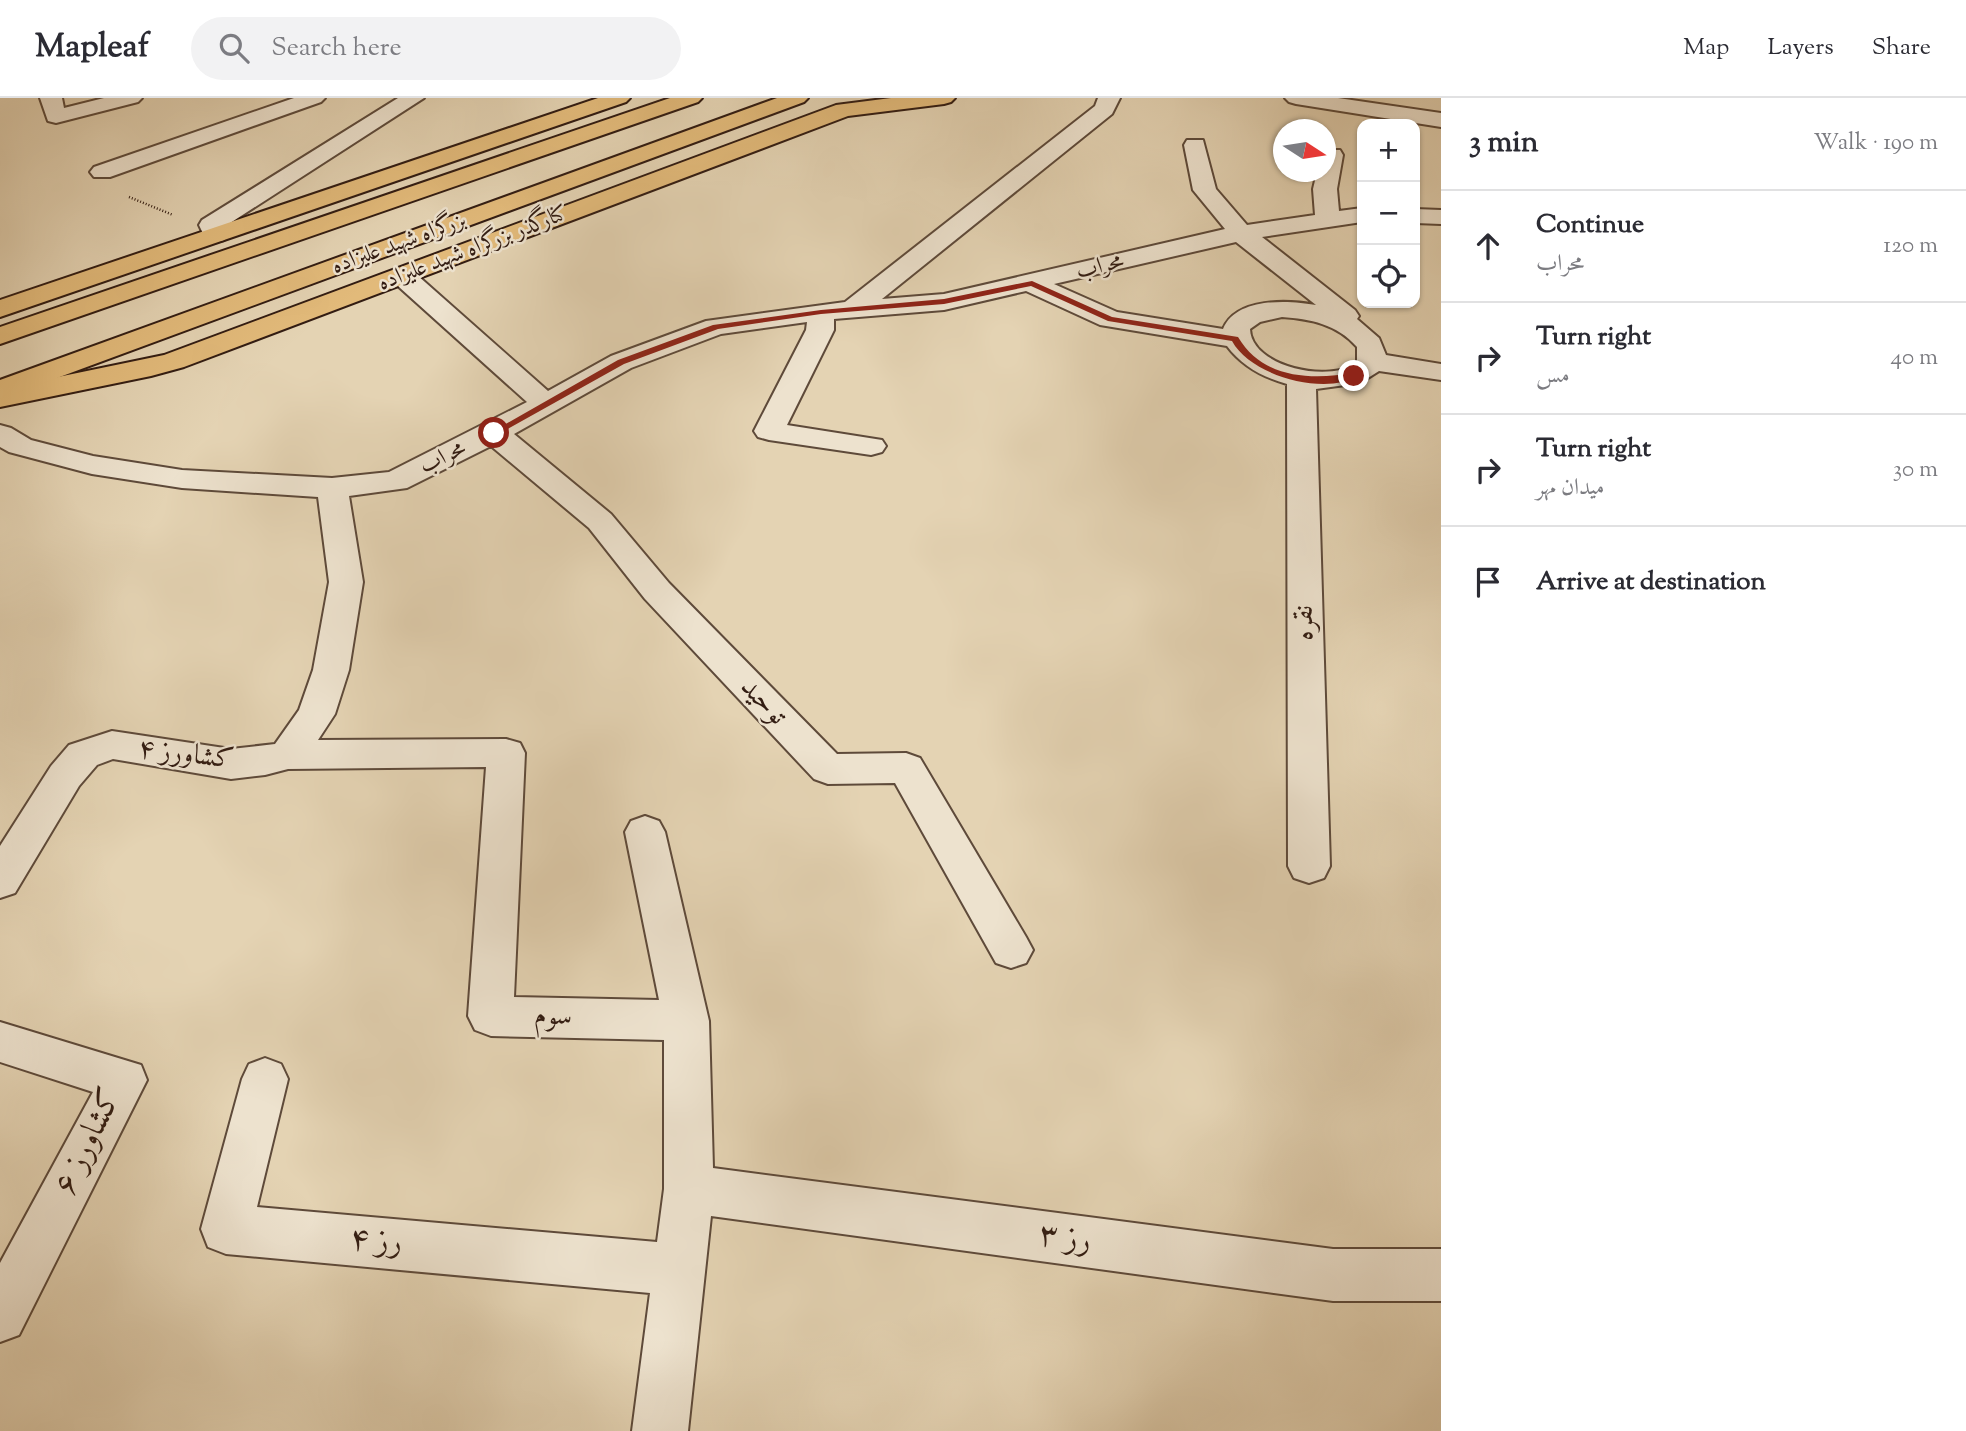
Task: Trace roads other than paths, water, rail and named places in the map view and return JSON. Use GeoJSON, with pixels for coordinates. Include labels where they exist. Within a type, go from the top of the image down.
{"type":"FeatureCollection","features":[{"type":"Feature","properties":{"kind":"main road"},"geometry":{"type":"LineString","coordinates":[[0,309],[619,98]]}},
{"type":"Feature","properties":{"kind":"main road","name":"بزرگراه شهید علیزاده"},"geometry":{"type":"LineString","coordinates":[[0,336],[691,98]]}},
{"type":"Feature","properties":{"kind":"main road","name":"بزرگراه شهید علیزاده"},"geometry":{"type":"LineString","coordinates":[[0,390],[797,98]]}},
{"type":"Feature","properties":{"kind":"main road"},"geometry":{"type":"LineString","coordinates":[[923,98],[942,98]]}},
{"type":"Feature","properties":{"kind":"main road","name":"کنارگذر بزرگراه شهید علیزاده"},"geometry":{"type":"LineString","coordinates":[[0,398],[174,361],[844,110],[942,98]]}},
{"type":"Feature","properties":{"kind":"street"},"geometry":{"type":"LineString","coordinates":[[53,107],[131,98]]}},
{"type":"Feature","properties":{"kind":"street"},"geometry":{"type":"LineString","coordinates":[[102,172],[314,98]]}},
{"type":"Feature","properties":{"kind":"street"},"geometry":{"type":"LineString","coordinates":[[215,235],[211,225],[413,98]]}},
{"type":"Feature","properties":{"kind":"street"},"geometry":{"type":"LineString","coordinates":[[853,309],[1104,109],[1109,98]]}},
{"type":"Feature","properties":{"kind":"street"},"geometry":{"type":"LineString","coordinates":[[1296,98],[1441,120]]}},
{"type":"Feature","properties":{"kind":"street"},"geometry":{"type":"LineString","coordinates":[[1195,145],[1205,190],[1241,233],[1340,309],[1368,349],[1366,369],[1339,380],[1301,379],[1277,373],[1257,363],[1242,351],[1235,339],[1236,329],[1241,321],[1251,315],[1282,309],[1328,316],[1348,325],[1368,349],[1441,372]]}},
{"type":"Feature","properties":{"kind":"street"},"geometry":{"type":"LineString","coordinates":[[1326,182],[1328,220]]}},
{"type":"Feature","properties":{"kind":"street"},"geometry":{"type":"LineString","coordinates":[[1420,216],[1440,215]]}},
{"type":"Feature","properties":{"kind":"street","name":"محراب"},"geometry":{"type":"LineString","coordinates":[[7,444],[92,465],[182,479],[331,488],[396,481],[494,433],[621,362],[716,327],[821,312],[944,302],[1032,284],[1241,233],[1357,216]]}},
{"type":"Feature","properties":{"kind":"street"},"geometry":{"type":"LineString","coordinates":[[408,281],[546,404]]}},
{"type":"Feature","properties":{"kind":"street"},"geometry":{"type":"LineString","coordinates":[[1032,284],[1110,319],[1235,339]]}},
{"type":"Feature","properties":{"kind":"street"},"geometry":{"type":"LineString","coordinates":[[821,312],[820,330],[769,431],[871,446]]}},
{"type":"Feature","properties":{"kind":"street","name":"نقره"},"geometry":{"type":"LineString","coordinates":[[1301,379],[1309,866]]}},
{"type":"Feature","properties":{"kind":"street","name":"توحید"},"geometry":{"type":"LineString","coordinates":[[494,433],[600,521],[657,591],[828,769],[906,768],[1011,950]]}},
{"type":"Feature","properties":{"kind":"street"},"geometry":{"type":"LineString","coordinates":[[288,755],[316,714],[331,670],[346,582],[331,488]]}},
{"type":"Feature","properties":{"kind":"street","name":"کشاورز ۴"},"geometry":{"type":"LineString","coordinates":[[0,881],[65,776],[83,755],[112,745],[231,764],[265,761],[288,755]]}},
{"type":"Feature","properties":{"kind":"street","name":"سوم"},"geometry":{"type":"LineString","coordinates":[[288,755],[506,753],[491,1016],[686,1021]]}},
{"type":"Feature","properties":{"kind":"street"},"geometry":{"type":"LineString","coordinates":[[645,832],[686,1021],[689,1189],[660,1431]]}},
{"type":"Feature","properties":{"kind":"street","name":"کشاورز ۶"},"geometry":{"type":"LineString","coordinates":[[0,1042],[124,1080],[0,1316]]}},
{"type":"Feature","properties":{"kind":"street","name":"رز ۴"},"geometry":{"type":"LineString","coordinates":[[265,1079],[226,1228],[680,1270]]}},
{"type":"Feature","properties":{"kind":"street","name":"رز ۳"},"geometry":{"type":"LineString","coordinates":[[689,1189],[1333,1275],[1441,1275]]}}]}
